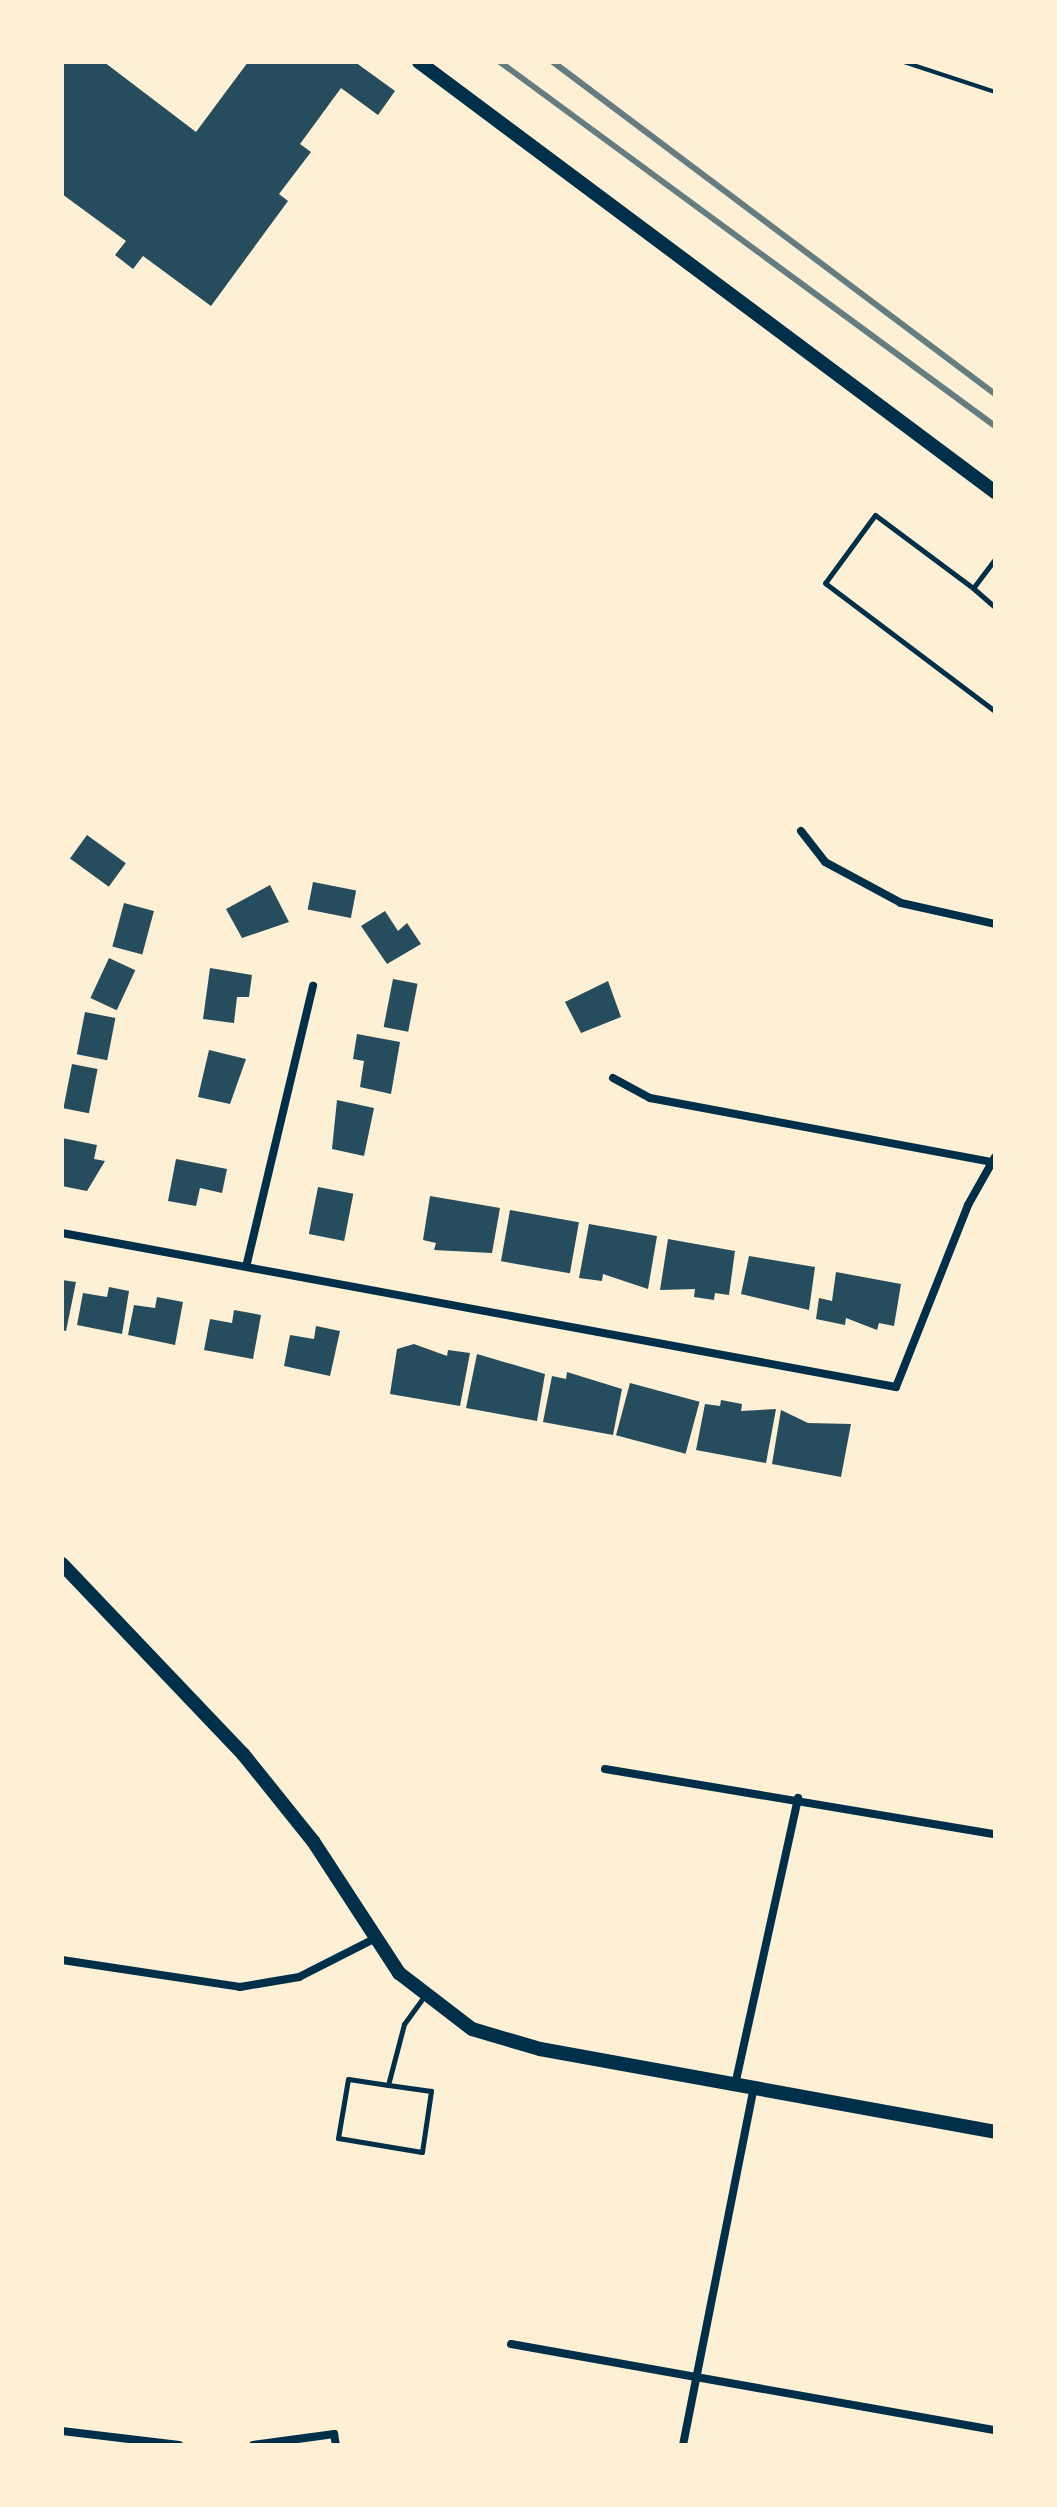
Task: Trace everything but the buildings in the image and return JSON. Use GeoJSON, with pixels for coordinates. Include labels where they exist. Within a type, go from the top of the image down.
{"type":"FeatureCollection","features":[{"type":"Feature","properties":{"kind":"main road"},"geometry":{"type":"LineString","coordinates":[[419,62],[995,492]]}},
{"type":"Feature","properties":{"kind":"main road"},"geometry":{"type":"LineString","coordinates":[[62,1564],[243,1754],[313,1841],[374,1939],[424,1996],[472,2029],[540,2049],[995,2132]]}},
{"type":"Feature","properties":{"kind":"street"},"geometry":{"type":"LineString","coordinates":[[801,831],[825,862],[901,903],[995,924]]}},
{"type":"Feature","properties":{"kind":"street"},"geometry":{"type":"LineString","coordinates":[[247,1263],[313,986]]}},
{"type":"Feature","properties":{"kind":"street"},"geometry":{"type":"LineString","coordinates":[[62,1233],[247,1263],[896,1387],[993,1160],[650,1098],[613,1078]]}},
{"type":"Feature","properties":{"kind":"street"},"geometry":{"type":"LineString","coordinates":[[605,1769],[798,1798],[995,1834]]}},
{"type":"Feature","properties":{"kind":"street"},"geometry":{"type":"LineString","coordinates":[[735,2085],[798,1798]]}},
{"type":"Feature","properties":{"kind":"street"},"geometry":{"type":"LineString","coordinates":[[62,1960],[240,1987],[299,1977],[374,1939]]}},
{"type":"Feature","properties":{"kind":"street"},"geometry":{"type":"LineString","coordinates":[[683,2445],[754,2088]]}},
{"type":"Feature","properties":{"kind":"street"},"geometry":{"type":"LineString","coordinates":[[511,2344],[995,2430]]}},
{"type":"Feature","properties":{"kind":"street"},"geometry":{"type":"LineString","coordinates":[[62,2431],[179,2445]]}},
{"type":"Feature","properties":{"kind":"street"},"geometry":{"type":"LineString","coordinates":[[253,2445],[334,2434],[336,2445]]}},
{"type":"Feature","properties":{"kind":"lane"},"geometry":{"type":"LineString","coordinates":[[995,607],[875,515],[825,583],[995,711]]}},
{"type":"Feature","properties":{"kind":"lane"},"geometry":{"type":"LineString","coordinates":[[973,588],[995,559]]}},
{"type":"Feature","properties":{"kind":"lane"},"geometry":{"type":"LineString","coordinates":[[388,2085],[404,2024],[424,1996]]}},
{"type":"Feature","properties":{"kind":"lane"},"geometry":{"type":"LineString","coordinates":[[348,2079],[388,2085],[431,2091],[422,2152],[338,2138],[348,2079]]}},
{"type":"Feature","properties":{"kind":"path"},"geometry":{"type":"LineString","coordinates":[[904,62],[995,92]]}},
{"type":"Feature","properties":{"kind":"railway"},"geometry":{"type":"LineString","coordinates":[[500,62],[995,426]]}},
{"type":"Feature","properties":{"kind":"railway"},"geometry":{"type":"LineString","coordinates":[[553,62],[995,394]]}}]}
